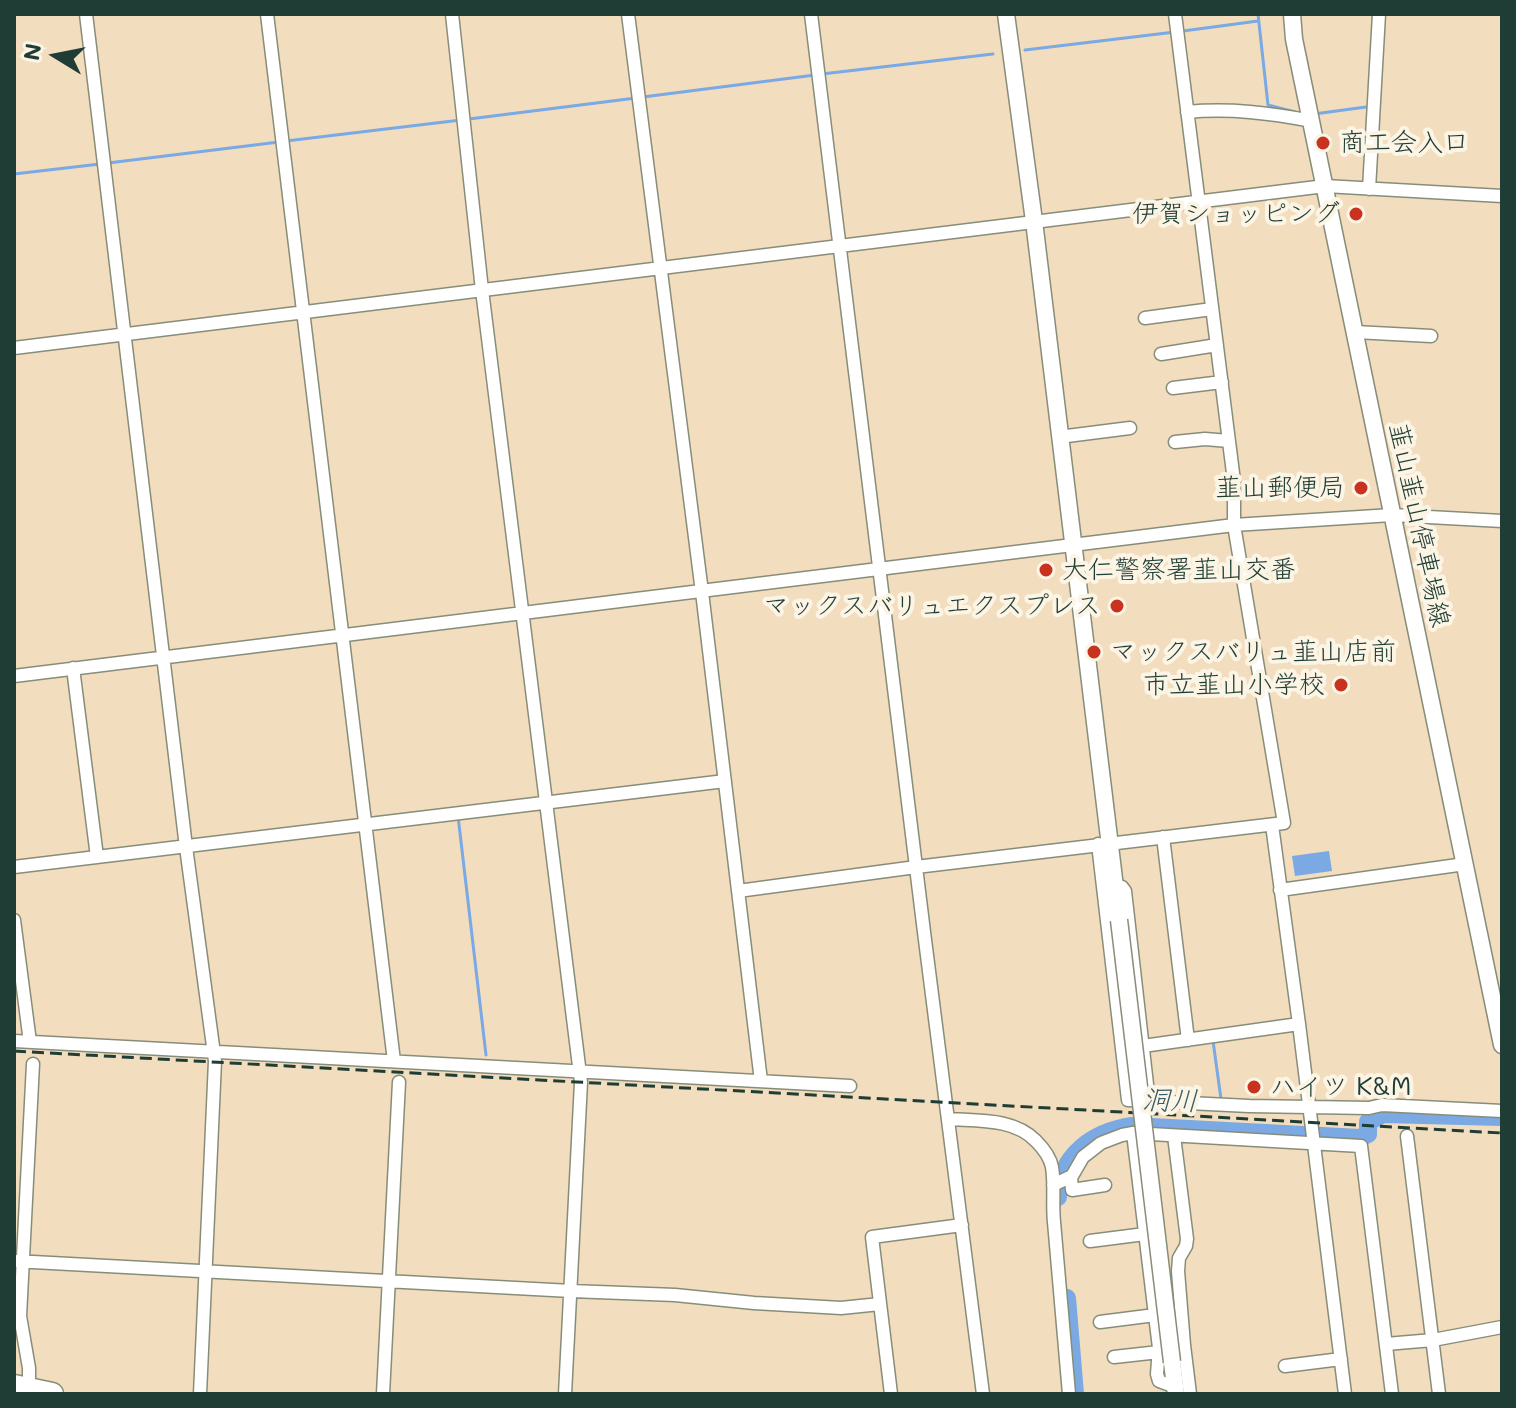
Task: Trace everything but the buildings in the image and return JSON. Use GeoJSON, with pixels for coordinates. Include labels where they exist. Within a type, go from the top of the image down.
{"type":"FeatureCollection","features":[{"type":"Feature","properties":{"kind":"street"},"geometry":{"type":"LineString","coordinates":[[86,14],[186,847],[215,1061],[200,1394]]}},
{"type":"Feature","properties":{"kind":"street"},"geometry":{"type":"LineString","coordinates":[[267,14],[394,1061]]}},
{"type":"Feature","properties":{"kind":"street"},"geometry":{"type":"LineString","coordinates":[[452,14],[482,290],[580,1071],[565,1394]]}},
{"type":"Feature","properties":{"kind":"street"},"geometry":{"type":"LineString","coordinates":[[628,14],[761,1081]]}},
{"type":"Feature","properties":{"kind":"street"},"geometry":{"type":"LineString","coordinates":[[811,14],[983,1394]]}},
{"type":"Feature","properties":{"kind":"street"},"geometry":{"type":"LineString","coordinates":[[1006,14],[1072,545],[1128,1100],[1249,1106],[1369,1108],[1382,1105],[1502,1111]]}},
{"type":"Feature","properties":{"kind":"street"},"geometry":{"type":"LineString","coordinates":[[738,891],[1284,823],[1234,525],[1234,481],[1175,14]]}},
{"type":"Feature","properties":{"kind":"street","name":"韮山韮山停車場線"},"geometry":{"type":"LineString","coordinates":[[1292,14],[1294,39],[1501,1037]]}},
{"type":"Feature","properties":{"kind":"street"},"geometry":{"type":"LineString","coordinates":[[1369,189],[1379,14]]}},
{"type":"Feature","properties":{"kind":"street"},"geometry":{"type":"LineString","coordinates":[[1187,112],[1245,110],[1312,121]]}},
{"type":"Feature","properties":{"kind":"street"},"geometry":{"type":"LineString","coordinates":[[14,348],[1325,186],[1502,196]]}},
{"type":"Feature","properties":{"kind":"street"},"geometry":{"type":"LineString","coordinates":[[1145,318],[1212,309]]}},
{"type":"Feature","properties":{"kind":"street"},"geometry":{"type":"LineString","coordinates":[[1355,332],[1431,336]]}},
{"type":"Feature","properties":{"kind":"street"},"geometry":{"type":"LineString","coordinates":[[1161,354],[1217,345]]}},
{"type":"Feature","properties":{"kind":"street"},"geometry":{"type":"LineString","coordinates":[[1173,388],[1222,382]]}},
{"type":"Feature","properties":{"kind":"street"},"geometry":{"type":"LineString","coordinates":[[1059,437],[1130,428]]}},
{"type":"Feature","properties":{"kind":"street"},"geometry":{"type":"LineString","coordinates":[[1175,442],[1205,439],[1229,441]]}},
{"type":"Feature","properties":{"kind":"street"},"geometry":{"type":"LineString","coordinates":[[14,676],[1234,525],[1392,515],[1502,521]]}},
{"type":"Feature","properties":{"kind":"street"},"geometry":{"type":"LineString","coordinates":[[73,668],[97,857]]}},
{"type":"Feature","properties":{"kind":"street"},"geometry":{"type":"LineString","coordinates":[[14,867],[725,781]]}},
{"type":"Feature","properties":{"kind":"street"},"geometry":{"type":"LineString","coordinates":[[1272,825],[1345,1394]]}},
{"type":"Feature","properties":{"kind":"street"},"geometry":{"type":"LineString","coordinates":[[1163,837],[1188,1040]]}},
{"type":"Feature","properties":{"kind":"street"},"geometry":{"type":"LineString","coordinates":[[1104,844],[1115,885],[1166,1357]]}},
{"type":"Feature","properties":{"kind":"street"},"geometry":{"type":"LineString","coordinates":[[1280,890],[1465,864]]}},
{"type":"Feature","properties":{"kind":"street"},"geometry":{"type":"LineString","coordinates":[[1115,885],[1125,891],[1149,1102]]}},
{"type":"Feature","properties":{"kind":"street"},"geometry":{"type":"LineString","coordinates":[[14,920],[30,1042]]}},
{"type":"Feature","properties":{"kind":"street"},"geometry":{"type":"LineString","coordinates":[[1143,1046],[1299,1024]]}},
{"type":"Feature","properties":{"kind":"street"},"geometry":{"type":"LineString","coordinates":[[14,1041],[850,1086]]}},
{"type":"Feature","properties":{"kind":"street"},"geometry":{"type":"LineString","coordinates":[[33,1064],[18,1261],[20,1316],[33,1391]]}},
{"type":"Feature","properties":{"kind":"street"},"geometry":{"type":"LineString","coordinates":[[383,1394],[399,1082]]}},
{"type":"Feature","properties":{"kind":"street"},"geometry":{"type":"LineString","coordinates":[[949,1119],[1011,1126],[1037,1141],[1049,1158],[1054,1184],[1052,1203],[1069,1394]]}},
{"type":"Feature","properties":{"kind":"street"},"geometry":{"type":"LineString","coordinates":[[1054,1184],[1069,1178],[1092,1150],[1110,1139],[1133,1133],[1314,1137],[1361,1146],[1392,1394]]}},
{"type":"Feature","properties":{"kind":"street"},"geometry":{"type":"LineString","coordinates":[[1133,1133],[1155,1315],[1166,1357],[1180,1392]]}},
{"type":"Feature","properties":{"kind":"street"},"geometry":{"type":"LineString","coordinates":[[1174,1136],[1187,1239],[1179,1258],[1178,1271],[1184,1345],[1180,1392]]}},
{"type":"Feature","properties":{"kind":"street"},"geometry":{"type":"LineString","coordinates":[[1407,1136],[1439,1394]]}},
{"type":"Feature","properties":{"kind":"street"},"geometry":{"type":"LineString","coordinates":[[1069,1178],[1072,1190],[1105,1185]]}},
{"type":"Feature","properties":{"kind":"street"},"geometry":{"type":"LineString","coordinates":[[891,1394],[872,1237],[962,1225]]}},
{"type":"Feature","properties":{"kind":"street"},"geometry":{"type":"LineString","coordinates":[[1090,1241],[1145,1234]]}},
{"type":"Feature","properties":{"kind":"street"},"geometry":{"type":"LineString","coordinates":[[18,1261],[675,1295],[841,1308],[880,1304]]}},
{"type":"Feature","properties":{"kind":"street"},"geometry":{"type":"LineString","coordinates":[[1100,1322],[1155,1315]]}},
{"type":"Feature","properties":{"kind":"street"},"geometry":{"type":"LineString","coordinates":[[1386,1344],[1433,1340],[1502,1327]]}},
{"type":"Feature","properties":{"kind":"street"},"geometry":{"type":"LineString","coordinates":[[1114,1357],[1166,1357]]}},
{"type":"Feature","properties":{"kind":"street"},"geometry":{"type":"LineString","coordinates":[[1285,1366],[1341,1359]]}},
{"type":"Feature","properties":{"kind":"water"},"geometry":{"type":"Polygon","coordinates":[[[1329,851],[1332,871],[1295,876],[1292,856],[1329,851]]]}},
{"type":"Feature","properties":{"kind":"waterway"},"geometry":{"type":"LineString","coordinates":[[1258,14],[1268,105],[1295,112]]}},
{"type":"Feature","properties":{"kind":"waterway"},"geometry":{"type":"LineString","coordinates":[[1183,31],[1258,21]]}},
{"type":"Feature","properties":{"kind":"waterway"},"geometry":{"type":"LineString","coordinates":[[1025,50],[1175,32]]}},
{"type":"Feature","properties":{"kind":"waterway"},"geometry":{"type":"LineString","coordinates":[[822,74],[993,54]]}},
{"type":"Feature","properties":{"kind":"waterway"},"geometry":{"type":"LineString","coordinates":[[643,97],[815,75]]}},
{"type":"Feature","properties":{"kind":"waterway"},"geometry":{"type":"LineString","coordinates":[[469,119],[636,98]]}},
{"type":"Feature","properties":{"kind":"waterway"},"geometry":{"type":"LineString","coordinates":[[1314,114],[1366,107]]}},
{"type":"Feature","properties":{"kind":"waterway"},"geometry":{"type":"LineString","coordinates":[[286,141],[461,120]]}},
{"type":"Feature","properties":{"kind":"waterway"},"geometry":{"type":"LineString","coordinates":[[108,163],[279,142]]}},
{"type":"Feature","properties":{"kind":"waterway"},"geometry":{"type":"LineString","coordinates":[[14,174],[100,164]]}},
{"type":"Feature","properties":{"kind":"waterway"},"geometry":{"type":"LineString","coordinates":[[458,816],[486,1055]]}},
{"type":"Feature","properties":{"kind":"waterway"},"geometry":{"type":"LineString","coordinates":[[1213,1041],[1221,1099]]}},
{"type":"Feature","properties":{"kind":"waterway","name":"洞川"},"geometry":{"type":"LineString","coordinates":[[1058,1197],[1065,1169],[1081,1148],[1104,1134],[1132,1126],[1360,1138],[1368,1134],[1368,1122],[1383,1114],[1502,1117]]}},
{"type":"Feature","properties":{"kind":"waterway","name":"洞川"},"geometry":{"type":"LineString","coordinates":[[1067,1298],[1075,1394]]}},
{"type":"Feature","properties":{"kind":"railway"},"geometry":{"type":"LineString","coordinates":[[14,1051],[1502,1133]]}},
{"type":"Feature","properties":{"kind":"place","name":"商工会入口"},"geometry":{"type":"Point","coordinates":[1323,143]}},
{"type":"Feature","properties":{"kind":"place","name":"伊賀ショッピング"},"geometry":{"type":"Point","coordinates":[1356,214]}},
{"type":"Feature","properties":{"kind":"place","name":"韮山郵便局"},"geometry":{"type":"Point","coordinates":[1361,488]}},
{"type":"Feature","properties":{"kind":"place","name":"大仁警察署韮山交番"},"geometry":{"type":"Point","coordinates":[1046,570]}},
{"type":"Feature","properties":{"kind":"place","name":"マックスバリュエクスプレス"},"geometry":{"type":"Point","coordinates":[1117,606]}},
{"type":"Feature","properties":{"kind":"place","name":"マックスバリュ韮山店前"},"geometry":{"type":"Point","coordinates":[1094,652]}},
{"type":"Feature","properties":{"kind":"place","name":"市立韮山小学校"},"geometry":{"type":"Point","coordinates":[1341,685]}},
{"type":"Feature","properties":{"kind":"place","name":"ハイツ K&M"},"geometry":{"type":"Point","coordinates":[1254,1087]}}]}
